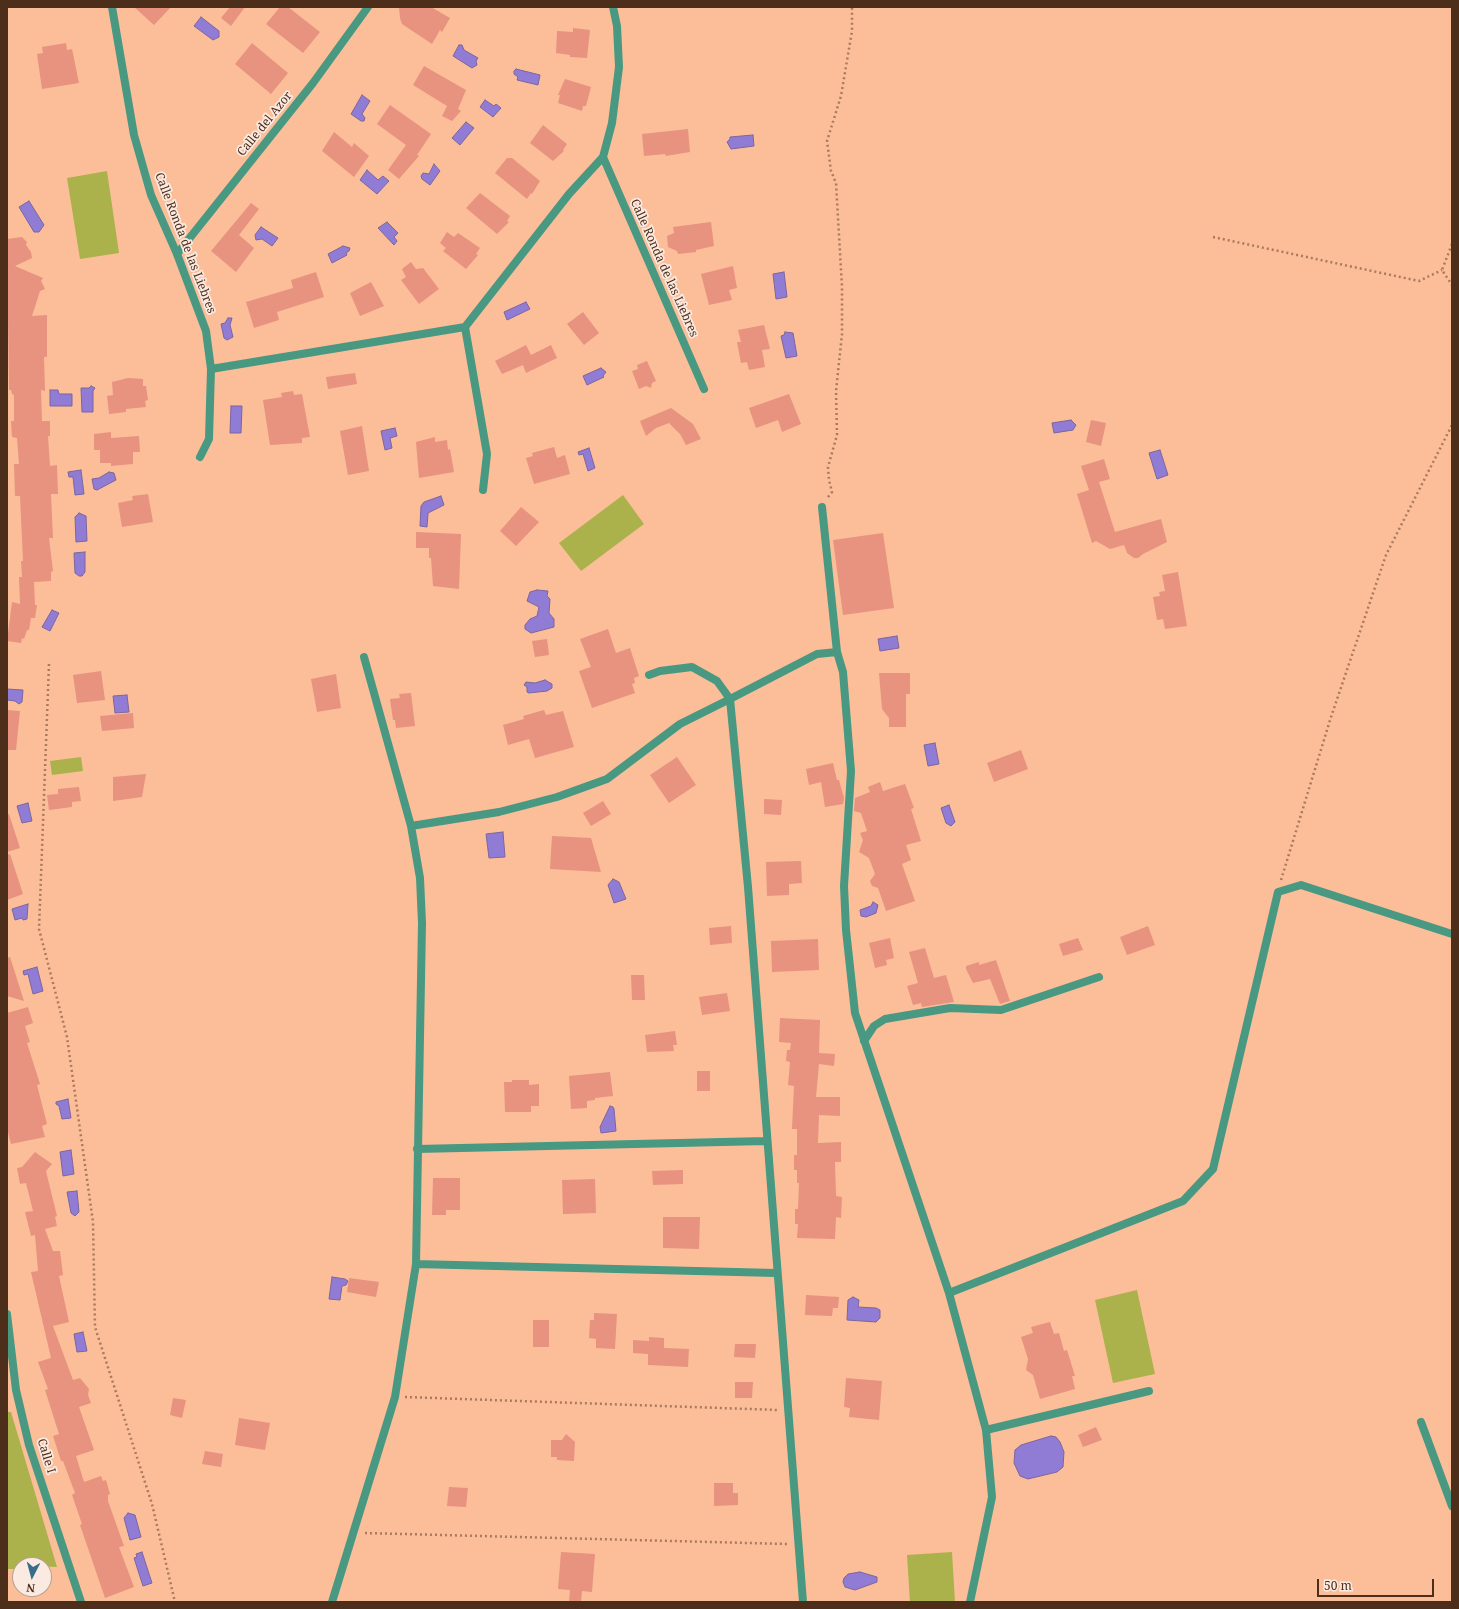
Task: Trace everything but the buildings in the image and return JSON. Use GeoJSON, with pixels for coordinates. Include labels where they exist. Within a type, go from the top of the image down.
{"type":"FeatureCollection","features":[{"type":"Feature","properties":{"kind":"street","name":"Calle Ronda de las Liebres"},"geometry":{"type":"LineString","coordinates":[[112,7],[134,135],[151,195],[177,254],[206,331],[211,369],[209,439],[200,457]]}},
{"type":"Feature","properties":{"kind":"street","name":"Calle del Azor"},"geometry":{"type":"LineString","coordinates":[[177,254],[313,83],[368,7]]}},
{"type":"Feature","properties":{"kind":"street"},"geometry":{"type":"LineString","coordinates":[[211,369],[466,327],[569,194],[603,157],[612,123],[619,67],[617,26],[613,7]]}},
{"type":"Feature","properties":{"kind":"street","name":"Calle Ronda de las Liebres"},"geometry":{"type":"LineString","coordinates":[[603,157],[704,389]]}},
{"type":"Feature","properties":{"kind":"street"},"geometry":{"type":"LineString","coordinates":[[466,327],[487,454],[483,490]]}},
{"type":"Feature","properties":{"kind":"street"},"geometry":{"type":"LineString","coordinates":[[822,507],[837,652],[843,672],[851,771],[844,886],[846,930],[855,1013],[949,1293],[986,1430],[992,1497],[970,1602]]}},
{"type":"Feature","properties":{"kind":"street"},"geometry":{"type":"LineString","coordinates":[[411,826],[499,812],[557,797],[607,778],[680,724],[817,654],[837,652]]}},
{"type":"Feature","properties":{"kind":"street"},"geometry":{"type":"LineString","coordinates":[[332,1602],[395,1397],[416,1264],[422,923],[420,878],[411,826],[364,657]]}},
{"type":"Feature","properties":{"kind":"street"},"geometry":{"type":"LineString","coordinates":[[649,675],[660,671],[692,667],[716,681],[730,699],[748,887],[776,1273],[803,1602]]}},
{"type":"Feature","properties":{"kind":"street"},"geometry":{"type":"LineString","coordinates":[[949,1293],[1183,1201],[1213,1169],[1278,892],[1300,885],[1452,934]]}},
{"type":"Feature","properties":{"kind":"street"},"geometry":{"type":"LineString","coordinates":[[864,1041],[874,1026],[885,1018],[950,1008],[1000,1010],[1099,977]]}},
{"type":"Feature","properties":{"kind":"street"},"geometry":{"type":"LineString","coordinates":[[417,1149],[766,1141]]}},
{"type":"Feature","properties":{"kind":"street"},"geometry":{"type":"LineString","coordinates":[[416,1264],[776,1273]]}},
{"type":"Feature","properties":{"kind":"street","name":"Calle I"},"geometry":{"type":"LineString","coordinates":[[7,1314],[16,1390],[29,1445],[81,1602]]}},
{"type":"Feature","properties":{"kind":"street"},"geometry":{"type":"LineString","coordinates":[[986,1430],[1149,1391]]}},
{"type":"Feature","properties":{"kind":"street"},"geometry":{"type":"LineString","coordinates":[[1421,1422],[1452,1506]]}},
{"type":"Feature","properties":{"kind":"path"},"geometry":{"type":"LineString","coordinates":[[822,507],[832,492],[828,467],[837,435],[836,391],[842,334],[842,287],[836,183],[830,170],[827,141],[841,96],[852,31],[852,7]]}},
{"type":"Feature","properties":{"kind":"path"},"geometry":{"type":"LineString","coordinates":[[1213,237],[1419,281],[1442,270],[1452,244]]}},
{"type":"Feature","properties":{"kind":"path"},"geometry":{"type":"LineString","coordinates":[[1442,270],[1452,285]]}},
{"type":"Feature","properties":{"kind":"path"},"geometry":{"type":"LineString","coordinates":[[1278,892],[1331,717],[1386,555],[1452,425]]}},
{"type":"Feature","properties":{"kind":"path"},"geometry":{"type":"LineString","coordinates":[[49,664],[39,929],[67,1037],[92,1214],[95,1327],[152,1504],[175,1602]]}},
{"type":"Feature","properties":{"kind":"path"},"geometry":{"type":"LineString","coordinates":[[395,1397],[787,1410]]}},
{"type":"Feature","properties":{"kind":"path"},"geometry":{"type":"LineString","coordinates":[[353,1533],[798,1545]]}},
{"type":"Feature","properties":{"kind":"green space"},"geometry":{"type":"Polygon","coordinates":[[[107,171],[119,253],[80,259],[67,178],[107,171]]]}},
{"type":"Feature","properties":{"kind":"green space"},"geometry":{"type":"Polygon","coordinates":[[[623,495],[644,524],[581,571],[559,543],[623,495]]]}},
{"type":"Feature","properties":{"kind":"green space"},"geometry":{"type":"Polygon","coordinates":[[[81,757],[83,771],[52,775],[50,761],[81,757]]]}},
{"type":"Feature","properties":{"kind":"green space"},"geometry":{"type":"Polygon","coordinates":[[[1137,1290],[1155,1374],[1113,1383],[1095,1300],[1137,1290]]]}},
{"type":"Feature","properties":{"kind":"green space"},"geometry":{"type":"Polygon","coordinates":[[[7,1412],[11,1412],[57,1567],[52,1567],[52,1557],[12,1557],[12,1569],[7,1569],[7,1412]]]}},
{"type":"Feature","properties":{"kind":"green space"},"geometry":{"type":"Polygon","coordinates":[[[952,1552],[955,1602],[910,1602],[907,1555],[952,1552]]]}},
{"type":"Feature","properties":{"kind":"shaded area"},"geometry":{"type":"Polygon","coordinates":[[[201,17],[219,31],[219,37],[213,40],[194,26],[201,17]]]}},
{"type":"Feature","properties":{"kind":"shaded area"},"geometry":{"type":"Polygon","coordinates":[[[459,45],[462,45],[464,50],[478,58],[476,61],[477,65],[472,68],[453,56],[459,45]]]}},
{"type":"Feature","properties":{"kind":"shaded area"},"geometry":{"type":"Polygon","coordinates":[[[516,69],[540,75],[538,85],[517,80],[518,77],[514,74],[516,69]]]}},
{"type":"Feature","properties":{"kind":"shaded area"},"geometry":{"type":"Polygon","coordinates":[[[362,95],[370,101],[362,114],[365,118],[364,121],[361,121],[351,114],[362,95]]]}},
{"type":"Feature","properties":{"kind":"shaded area"},"geometry":{"type":"Polygon","coordinates":[[[485,100],[494,106],[496,104],[501,108],[493,117],[480,107],[485,100]]]}},
{"type":"Feature","properties":{"kind":"shaded area"},"geometry":{"type":"Polygon","coordinates":[[[466,122],[474,128],[460,145],[452,138],[466,122]]]}},
{"type":"Feature","properties":{"kind":"shaded area"},"geometry":{"type":"Polygon","coordinates":[[[753,135],[754,146],[731,149],[727,142],[730,137],[753,135]]]}},
{"type":"Feature","properties":{"kind":"shaded area"},"geometry":{"type":"Polygon","coordinates":[[[434,164],[440,171],[430,185],[422,179],[421,176],[423,173],[429,174],[434,164]]]}},
{"type":"Feature","properties":{"kind":"shaded area"},"geometry":{"type":"Polygon","coordinates":[[[367,170],[378,180],[383,176],[389,181],[377,194],[360,180],[367,170]]]}},
{"type":"Feature","properties":{"kind":"shaded area"},"geometry":{"type":"Polygon","coordinates":[[[29,201],[44,225],[39,232],[34,232],[19,207],[29,201]]]}},
{"type":"Feature","properties":{"kind":"shaded area"},"geometry":{"type":"Polygon","coordinates":[[[387,222],[398,233],[394,237],[397,241],[394,245],[378,228],[387,222]]]}},
{"type":"Feature","properties":{"kind":"shaded area"},"geometry":{"type":"Polygon","coordinates":[[[261,227],[278,238],[272,246],[262,239],[256,240],[255,235],[261,227]]]}},
{"type":"Feature","properties":{"kind":"shaded area"},"geometry":{"type":"Polygon","coordinates":[[[343,246],[350,248],[346,253],[347,255],[332,263],[328,254],[343,246]]]}},
{"type":"Feature","properties":{"kind":"shaded area"},"geometry":{"type":"Polygon","coordinates":[[[784,272],[787,297],[776,299],[773,274],[784,272]]]}},
{"type":"Feature","properties":{"kind":"shaded area"},"geometry":{"type":"Polygon","coordinates":[[[526,302],[530,309],[507,320],[504,312],[526,302]]]}},
{"type":"Feature","properties":{"kind":"shaded area"},"geometry":{"type":"Polygon","coordinates":[[[228,318],[232,318],[230,325],[233,337],[227,340],[224,338],[221,324],[225,323],[228,318]]]}},
{"type":"Feature","properties":{"kind":"shaded area"},"geometry":{"type":"Polygon","coordinates":[[[785,332],[793,333],[797,356],[786,358],[781,336],[784,335],[785,332]]]}},
{"type":"Feature","properties":{"kind":"shaded area"},"geometry":{"type":"Polygon","coordinates":[[[601,368],[606,372],[603,376],[604,377],[587,385],[583,376],[601,368]]]}},
{"type":"Feature","properties":{"kind":"shaded area"},"geometry":{"type":"Polygon","coordinates":[[[91,386],[95,388],[93,391],[93,412],[82,412],[81,388],[89,388],[91,386]]]}},
{"type":"Feature","properties":{"kind":"shaded area"},"geometry":{"type":"Polygon","coordinates":[[[50,390],[58,390],[59,394],[72,394],[72,406],[50,406],[50,390]]]}},
{"type":"Feature","properties":{"kind":"shaded area"},"geometry":{"type":"Polygon","coordinates":[[[231,406],[242,406],[241,433],[230,433],[231,406]]]}},
{"type":"Feature","properties":{"kind":"shaded area"},"geometry":{"type":"Polygon","coordinates":[[[1071,420],[1076,425],[1073,430],[1054,433],[1052,423],[1071,420]]]}},
{"type":"Feature","properties":{"kind":"shaded area"},"geometry":{"type":"Polygon","coordinates":[[[395,428],[397,436],[390,438],[392,448],[385,450],[381,431],[395,428]]]}},
{"type":"Feature","properties":{"kind":"shaded area"},"geometry":{"type":"Polygon","coordinates":[[[589,448],[595,468],[588,471],[583,454],[579,455],[578,452],[589,448]]]}},
{"type":"Feature","properties":{"kind":"shaded area"},"geometry":{"type":"Polygon","coordinates":[[[1160,450],[1168,475],[1157,479],[1149,453],[1160,450]]]}},
{"type":"Feature","properties":{"kind":"shaded area"},"geometry":{"type":"Polygon","coordinates":[[[81,470],[84,494],[75,495],[73,477],[69,477],[68,472],[81,470]]]}},
{"type":"Feature","properties":{"kind":"shaded area"},"geometry":{"type":"Polygon","coordinates":[[[109,472],[114,473],[116,480],[97,490],[94,489],[92,479],[99,478],[109,472]]]}},
{"type":"Feature","properties":{"kind":"shaded area"},"geometry":{"type":"Polygon","coordinates":[[[441,496],[444,505],[428,513],[427,527],[420,526],[421,506],[424,502],[441,496]]]}},
{"type":"Feature","properties":{"kind":"shaded area"},"geometry":{"type":"Polygon","coordinates":[[[79,513],[86,516],[87,541],[76,542],[75,517],[79,513]]]}},
{"type":"Feature","properties":{"kind":"shaded area"},"geometry":{"type":"Polygon","coordinates":[[[85,552],[85,572],[82,576],[79,576],[75,573],[74,553],[85,552]]]}},
{"type":"Feature","properties":{"kind":"shaded area"},"geometry":{"type":"Polygon","coordinates":[[[537,590],[548,591],[547,596],[550,599],[549,613],[554,619],[554,627],[531,633],[525,629],[525,625],[530,619],[537,616],[539,607],[527,601],[530,592],[537,590]]]}},
{"type":"Feature","properties":{"kind":"shaded area"},"geometry":{"type":"Polygon","coordinates":[[[52,610],[59,613],[50,631],[42,627],[52,610]]]}},
{"type":"Feature","properties":{"kind":"shaded area"},"geometry":{"type":"Polygon","coordinates":[[[897,636],[899,648],[880,651],[878,639],[897,636]]]}},
{"type":"Feature","properties":{"kind":"shaded area"},"geometry":{"type":"Polygon","coordinates":[[[545,680],[552,684],[552,688],[547,691],[527,692],[527,687],[524,685],[526,682],[535,683],[545,680]]]}},
{"type":"Feature","properties":{"kind":"shaded area"},"geometry":{"type":"Polygon","coordinates":[[[7,689],[23,690],[22,702],[19,704],[15,701],[7,700],[7,689]]]}},
{"type":"Feature","properties":{"kind":"shaded area"},"geometry":{"type":"Polygon","coordinates":[[[127,695],[129,712],[115,713],[113,696],[127,695]]]}},
{"type":"Feature","properties":{"kind":"shaded area"},"geometry":{"type":"Polygon","coordinates":[[[935,743],[939,764],[928,766],[924,745],[935,743]]]}},
{"type":"Feature","properties":{"kind":"shaded area"},"geometry":{"type":"Polygon","coordinates":[[[28,803],[32,821],[22,823],[17,806],[28,803]]]}},
{"type":"Feature","properties":{"kind":"shaded area"},"geometry":{"type":"Polygon","coordinates":[[[949,805],[955,822],[951,826],[946,823],[941,808],[949,805]]]}},
{"type":"Feature","properties":{"kind":"shaded area"},"geometry":{"type":"Polygon","coordinates":[[[503,832],[505,857],[489,858],[486,834],[503,832]]]}},
{"type":"Feature","properties":{"kind":"shaded area"},"geometry":{"type":"Polygon","coordinates":[[[613,879],[619,882],[626,899],[614,903],[608,885],[613,879]]]}},
{"type":"Feature","properties":{"kind":"shaded area"},"geometry":{"type":"Polygon","coordinates":[[[873,902],[878,905],[876,913],[866,917],[861,916],[860,910],[871,906],[873,902]]]}},
{"type":"Feature","properties":{"kind":"shaded area"},"geometry":{"type":"Polygon","coordinates":[[[28,904],[27,919],[23,920],[22,918],[15,920],[12,909],[28,904]]]}},
{"type":"Feature","properties":{"kind":"shaded area"},"geometry":{"type":"Polygon","coordinates":[[[37,967],[43,991],[33,994],[28,974],[24,975],[23,971],[37,967]]]}},
{"type":"Feature","properties":{"kind":"shaded area"},"geometry":{"type":"Polygon","coordinates":[[[68,1099],[71,1118],[62,1119],[59,1106],[56,1102],[68,1099]]]}},
{"type":"Feature","properties":{"kind":"shaded area"},"geometry":{"type":"Polygon","coordinates":[[[610,1106],[614,1109],[616,1131],[601,1133],[600,1127],[610,1106]]]}},
{"type":"Feature","properties":{"kind":"shaded area"},"geometry":{"type":"Polygon","coordinates":[[[71,1150],[74,1174],[63,1176],[60,1152],[71,1150]]]}},
{"type":"Feature","properties":{"kind":"shaded area"},"geometry":{"type":"Polygon","coordinates":[[[77,1191],[79,1212],[75,1216],[71,1213],[67,1192],[77,1191]]]}},
{"type":"Feature","properties":{"kind":"shaded area"},"geometry":{"type":"Polygon","coordinates":[[[332,1277],[345,1279],[348,1281],[346,1285],[342,1286],[340,1300],[329,1299],[332,1277]]]}},
{"type":"Feature","properties":{"kind":"shaded area"},"geometry":{"type":"Polygon","coordinates":[[[853,1297],[859,1300],[858,1307],[876,1308],[880,1310],[880,1318],[876,1322],[847,1320],[848,1300],[853,1297]]]}},
{"type":"Feature","properties":{"kind":"shaded area"},"geometry":{"type":"Polygon","coordinates":[[[83,1332],[87,1351],[77,1352],[74,1334],[83,1332]]]}},
{"type":"Feature","properties":{"kind":"shaded area"},"geometry":{"type":"Polygon","coordinates":[[[1051,1436],[1056,1437],[1064,1452],[1063,1467],[1057,1472],[1028,1479],[1020,1476],[1014,1463],[1015,1450],[1021,1445],[1051,1436]]]}},
{"type":"Feature","properties":{"kind":"shaded area"},"geometry":{"type":"Polygon","coordinates":[[[128,1513],[135,1515],[141,1537],[130,1540],[124,1518],[128,1513]]]}},
{"type":"Feature","properties":{"kind":"shaded area"},"geometry":{"type":"Polygon","coordinates":[[[142,1552],[152,1583],[143,1586],[134,1558],[137,1557],[136,1554],[142,1552]]]}},
{"type":"Feature","properties":{"kind":"shaded area"},"geometry":{"type":"Polygon","coordinates":[[[860,1572],[877,1577],[877,1582],[855,1590],[845,1587],[843,1582],[844,1578],[848,1574],[860,1572]]]}}]}
